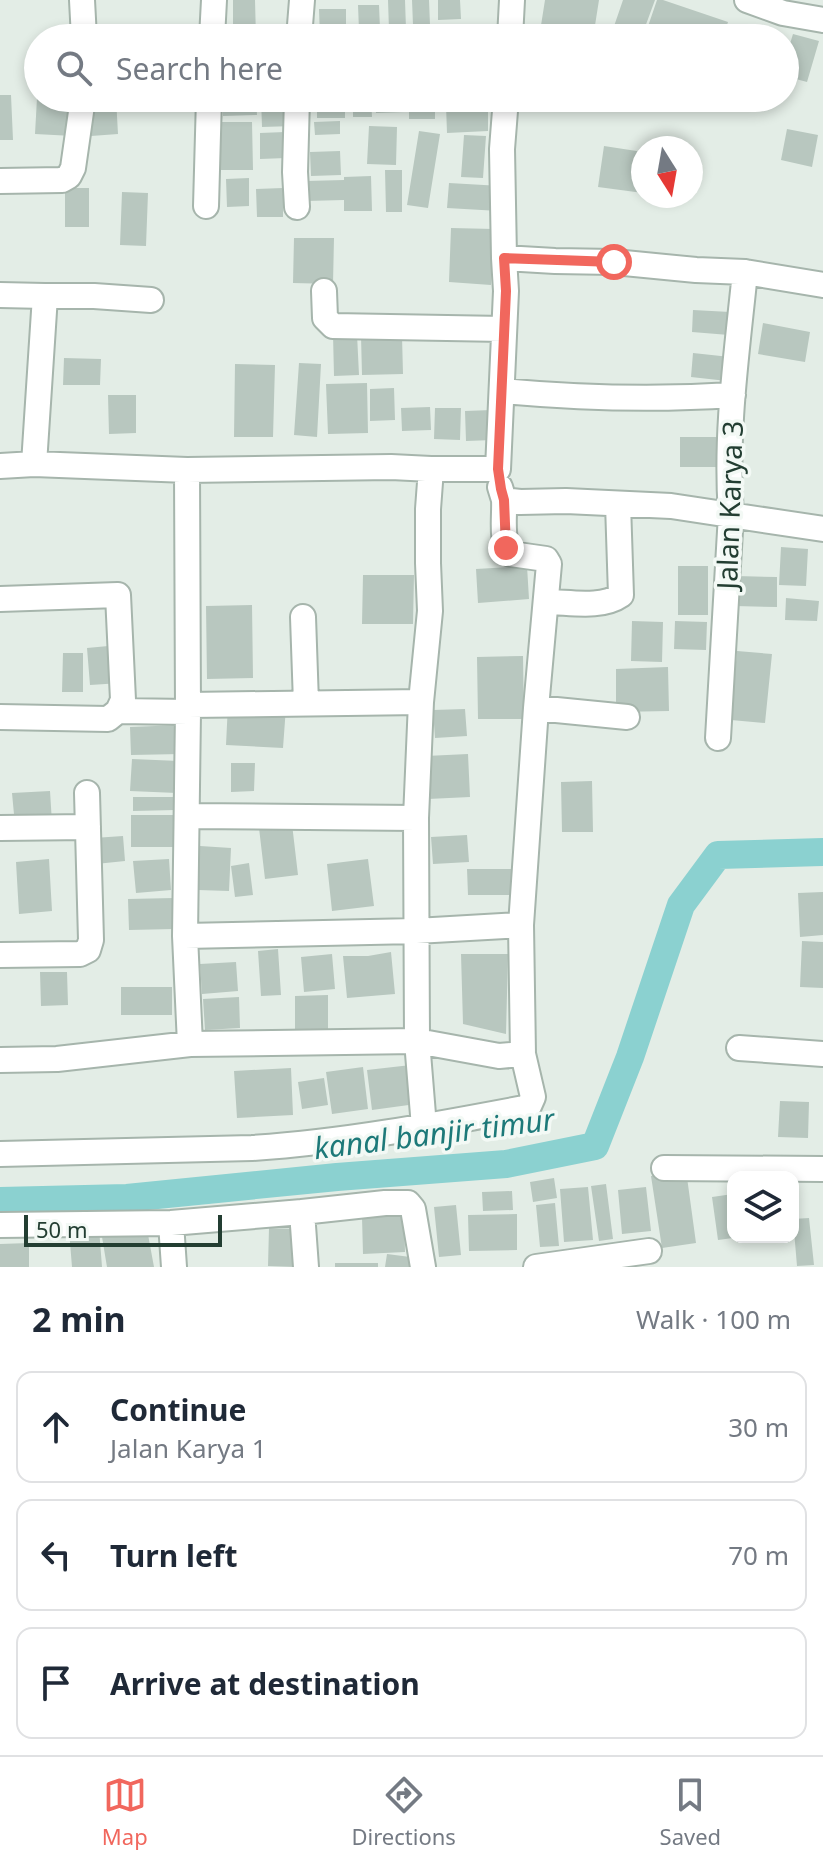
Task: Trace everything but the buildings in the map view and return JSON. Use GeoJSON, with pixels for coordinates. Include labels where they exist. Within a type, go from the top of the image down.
{"type":"FeatureCollection","features":[{"type":"Feature","properties":{"kind":"street"},"geometry":{"type":"LineString","coordinates":[[82,0],[83,24]]}},
{"type":"Feature","properties":{"kind":"street"},"geometry":{"type":"LineString","coordinates":[[213,24],[214,0]]}},
{"type":"Feature","properties":{"kind":"street"},"geometry":{"type":"LineString","coordinates":[[300,24],[302,0]]}},
{"type":"Feature","properties":{"kind":"street"},"geometry":{"type":"LineString","coordinates":[[511,24],[512,0]]}},
{"type":"Feature","properties":{"kind":"street"},"geometry":{"type":"LineString","coordinates":[[747,0],[783,13],[823,20]]}},
{"type":"Feature","properties":{"kind":"street"},"geometry":{"type":"LineString","coordinates":[[0,181],[62,180],[69,176],[73,168],[81,112]]}},
{"type":"Feature","properties":{"kind":"street"},"geometry":{"type":"LineString","coordinates":[[206,206],[209,112]]}},
{"type":"Feature","properties":{"kind":"street"},"geometry":{"type":"LineString","coordinates":[[297,112],[297,207]]}},
{"type":"Feature","properties":{"kind":"street"},"geometry":{"type":"LineString","coordinates":[[0,1154],[266,1147],[424,1127],[529,1106],[533,1097],[523,1054],[521,925],[548,561],[508,552],[498,469],[506,291],[502,149],[505,112]]}},
{"type":"Feature","properties":{"kind":"street"},"geometry":{"type":"LineString","coordinates":[[504,258],[745,272],[823,285]]}},
{"type":"Feature","properties":{"kind":"street","name":"Jalan Karya 3"},"geometry":{"type":"LineString","coordinates":[[718,738],[731,514],[729,444],[745,272]]}},
{"type":"Feature","properties":{"kind":"street"},"geometry":{"type":"LineString","coordinates":[[324,291],[325,318],[333,326],[504,329]]}},
{"type":"Feature","properties":{"kind":"street"},"geometry":{"type":"LineString","coordinates":[[0,295],[151,300]]}},
{"type":"Feature","properties":{"kind":"street"},"geometry":{"type":"LineString","coordinates":[[34,464],[45,296]]}},
{"type":"Feature","properties":{"kind":"street"},"geometry":{"type":"LineString","coordinates":[[503,391],[567,397],[733,395]]}},
{"type":"Feature","properties":{"kind":"street"},"geometry":{"type":"LineString","coordinates":[[0,466],[34,464],[187,470],[498,469]]}},
{"type":"Feature","properties":{"kind":"street"},"geometry":{"type":"LineString","coordinates":[[424,1127],[417,1041],[416,818],[421,702],[430,611],[428,536],[431,469]]}},
{"type":"Feature","properties":{"kind":"street"},"geometry":{"type":"LineString","coordinates":[[187,470],[185,936],[190,1044]]}},
{"type":"Feature","properties":{"kind":"street"},"geometry":{"type":"LineString","coordinates":[[504,500],[671,506],[823,529]]}},
{"type":"Feature","properties":{"kind":"street"},"geometry":{"type":"LineString","coordinates":[[546,602],[600,603],[621,595],[618,504]]}},
{"type":"Feature","properties":{"kind":"street"},"geometry":{"type":"LineString","coordinates":[[0,599],[118,595],[123,700],[118,711],[108,719],[0,717]]}},
{"type":"Feature","properties":{"kind":"street"},"geometry":{"type":"LineString","coordinates":[[303,617],[306,703]]}},
{"type":"Feature","properties":{"kind":"street"},"geometry":{"type":"LineString","coordinates":[[118,711],[306,703],[421,702]]}},
{"type":"Feature","properties":{"kind":"street"},"geometry":{"type":"LineString","coordinates":[[536,708],[627,717]]}},
{"type":"Feature","properties":{"kind":"street"},"geometry":{"type":"LineString","coordinates":[[0,955],[80,954],[88,950],[91,940],[87,793]]}},
{"type":"Feature","properties":{"kind":"street"},"geometry":{"type":"LineString","coordinates":[[187,816],[416,818]]}},
{"type":"Feature","properties":{"kind":"street"},"geometry":{"type":"LineString","coordinates":[[0,828],[88,827]]}},
{"type":"Feature","properties":{"kind":"street"},"geometry":{"type":"LineString","coordinates":[[185,936],[416,931],[521,925]]}},
{"type":"Feature","properties":{"kind":"street"},"geometry":{"type":"LineString","coordinates":[[0,1060],[57,1059],[190,1044],[417,1041],[499,1056],[523,1054]]}},
{"type":"Feature","properties":{"kind":"street"},"geometry":{"type":"LineString","coordinates":[[739,1048],[823,1054]]}},
{"type":"Feature","properties":{"kind":"street"},"geometry":{"type":"LineString","coordinates":[[664,1168],[823,1169]]}},
{"type":"Feature","properties":{"kind":"street"},"geometry":{"type":"LineString","coordinates":[[0,1225],[171,1223],[408,1203],[413,1209],[423,1267]]}},
{"type":"Feature","properties":{"kind":"street"},"geometry":{"type":"LineString","coordinates":[[302,1212],[306,1267]]}},
{"type":"Feature","properties":{"kind":"street"},"geometry":{"type":"LineString","coordinates":[[171,1223],[174,1267]]}},
{"type":"Feature","properties":{"kind":"street"},"geometry":{"type":"LineString","coordinates":[[536,1267],[649,1251]]}},
{"type":"Feature","properties":{"kind":"waterway","name":"kanal banjir timur"},"geometry":{"type":"LineString","coordinates":[[0,1201],[127,1198],[506,1164],[595,1146],[630,1057],[681,905],[718,855],[823,852]]}},
{"type":"Feature","properties":{"kind":"route"},"geometry":{"type":"LineString","coordinates":[[506,548],[504,500],[498,469],[506,291],[504,258],[614,262]]}}]}
